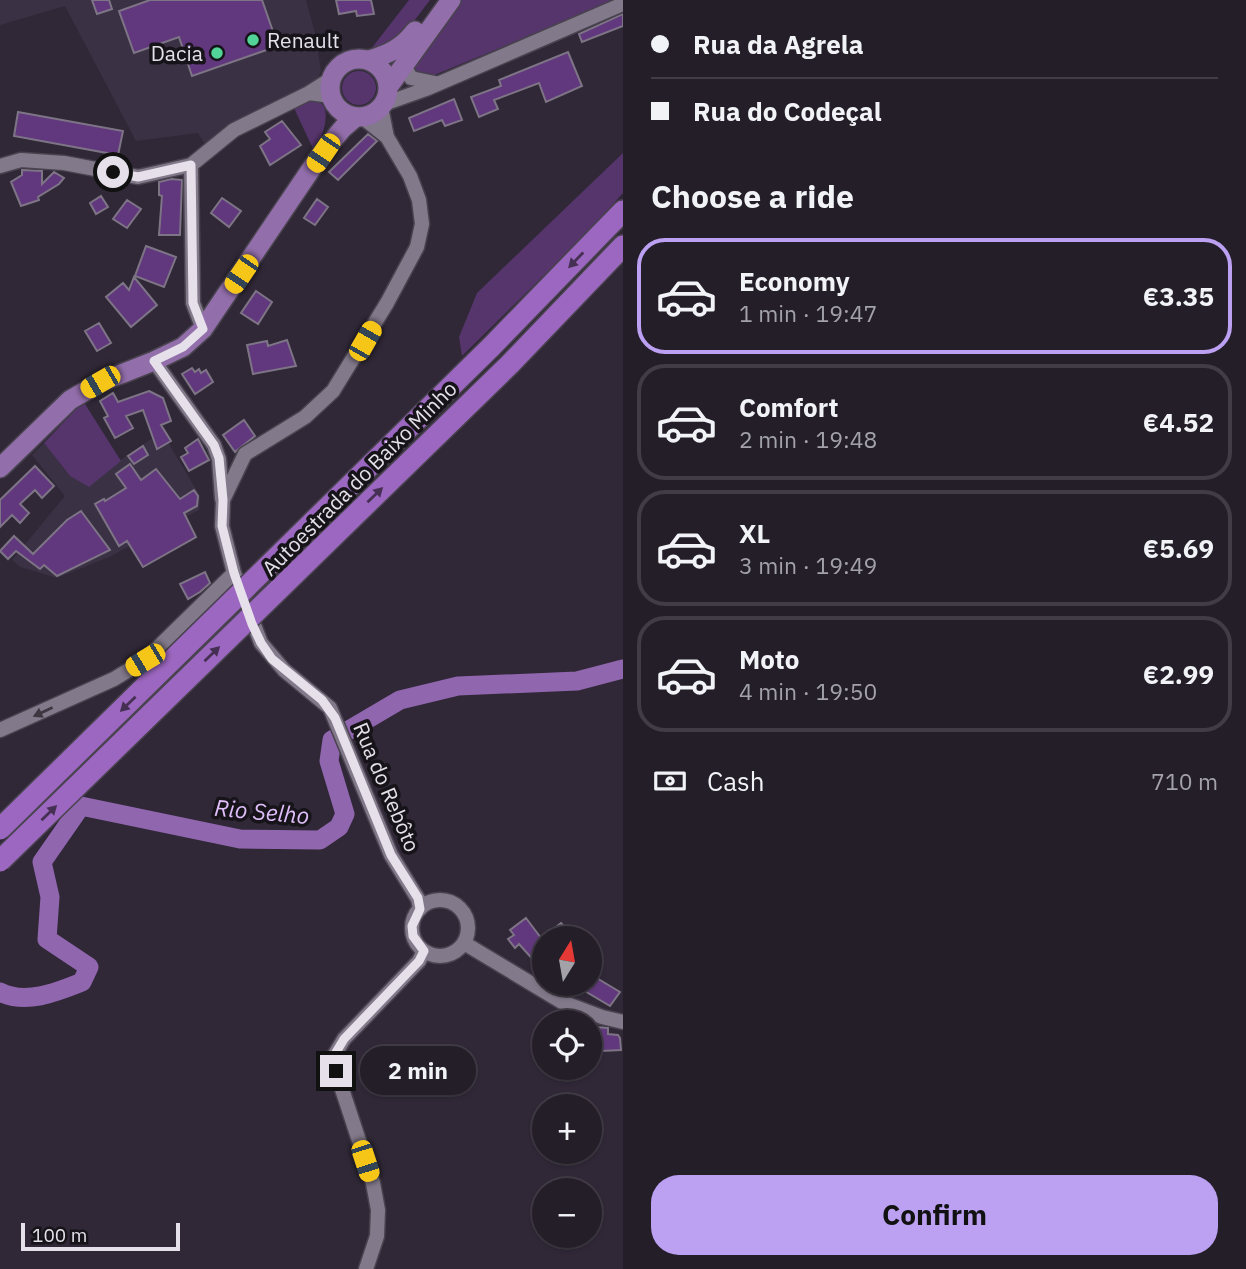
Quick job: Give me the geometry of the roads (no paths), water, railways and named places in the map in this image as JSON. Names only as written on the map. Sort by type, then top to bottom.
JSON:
[{"type":"highway","name":"Autoestrada do Baixo Minho","points":[[0,829],[491,348],[623,211]]},
{"type":"highway","name":"Autoestrada do Baixo Minho","points":[[0,861],[510,364],[623,246]]},
{"type":"main road","points":[[369,60],[392,54],[400,48],[439,0]]},
{"type":"main road","points":[[0,468],[69,400],[100,382],[183,347],[203,329],[323,153],[343,128],[359,117],[374,114],[403,64],[451,0]]},
{"type":"main road","points":[[323,153],[338,66],[359,58],[369,60],[384,71],[385,99]]},
{"type":"main road","points":[[333,94],[345,114],[359,117]]},
{"type":"street","points":[[387,137],[385,99],[400,99],[623,4]]},
{"type":"street","points":[[403,64],[411,78],[435,83]]},
{"type":"street","points":[[0,166],[21,160],[64,163],[138,177],[191,165],[234,130],[309,93],[333,94]]},
{"type":"street","points":[[223,500],[245,454],[305,417],[333,391],[387,303],[417,247],[422,224],[419,201],[410,176],[387,137],[359,117]]},
{"type":"street","points":[[191,165],[193,303],[203,329]]},
{"type":"street","name":"Rua do Rebôto","points":[[154,361],[214,445],[219,458],[223,500],[222,526],[234,573],[261,643],[272,659],[322,700],[335,718],[391,855],[418,898],[420,909]]},
{"type":"street","points":[[0,730],[114,679],[145,660],[234,573]]},
{"type":"street","points":[[442,900],[457,906],[467,919],[467,936],[464,943],[450,954],[442,956],[424,951],[413,936],[412,926],[420,909],[434,901],[442,900]]},
{"type":"street","points":[[464,943],[562,1002],[623,1023]]},
{"type":"street","points":[[366,1269],[377,1236],[378,1210],[373,1183],[336,1071],[335,1054],[344,1039],[419,961],[424,951]]},
{"type":"waterway","name":"Rio Selho","points":[[0,992],[20,997],[52,993],[82,982],[89,967],[47,939],[50,897],[42,862],[81,806],[240,839],[320,840],[339,827],[345,814],[329,761],[332,740],[400,700],[458,686],[577,681],[623,669]]},
{"type":"place","name":"Renault","points":[[253,40]]},
{"type":"place","name":"Dacia","points":[[217,53]]}]
